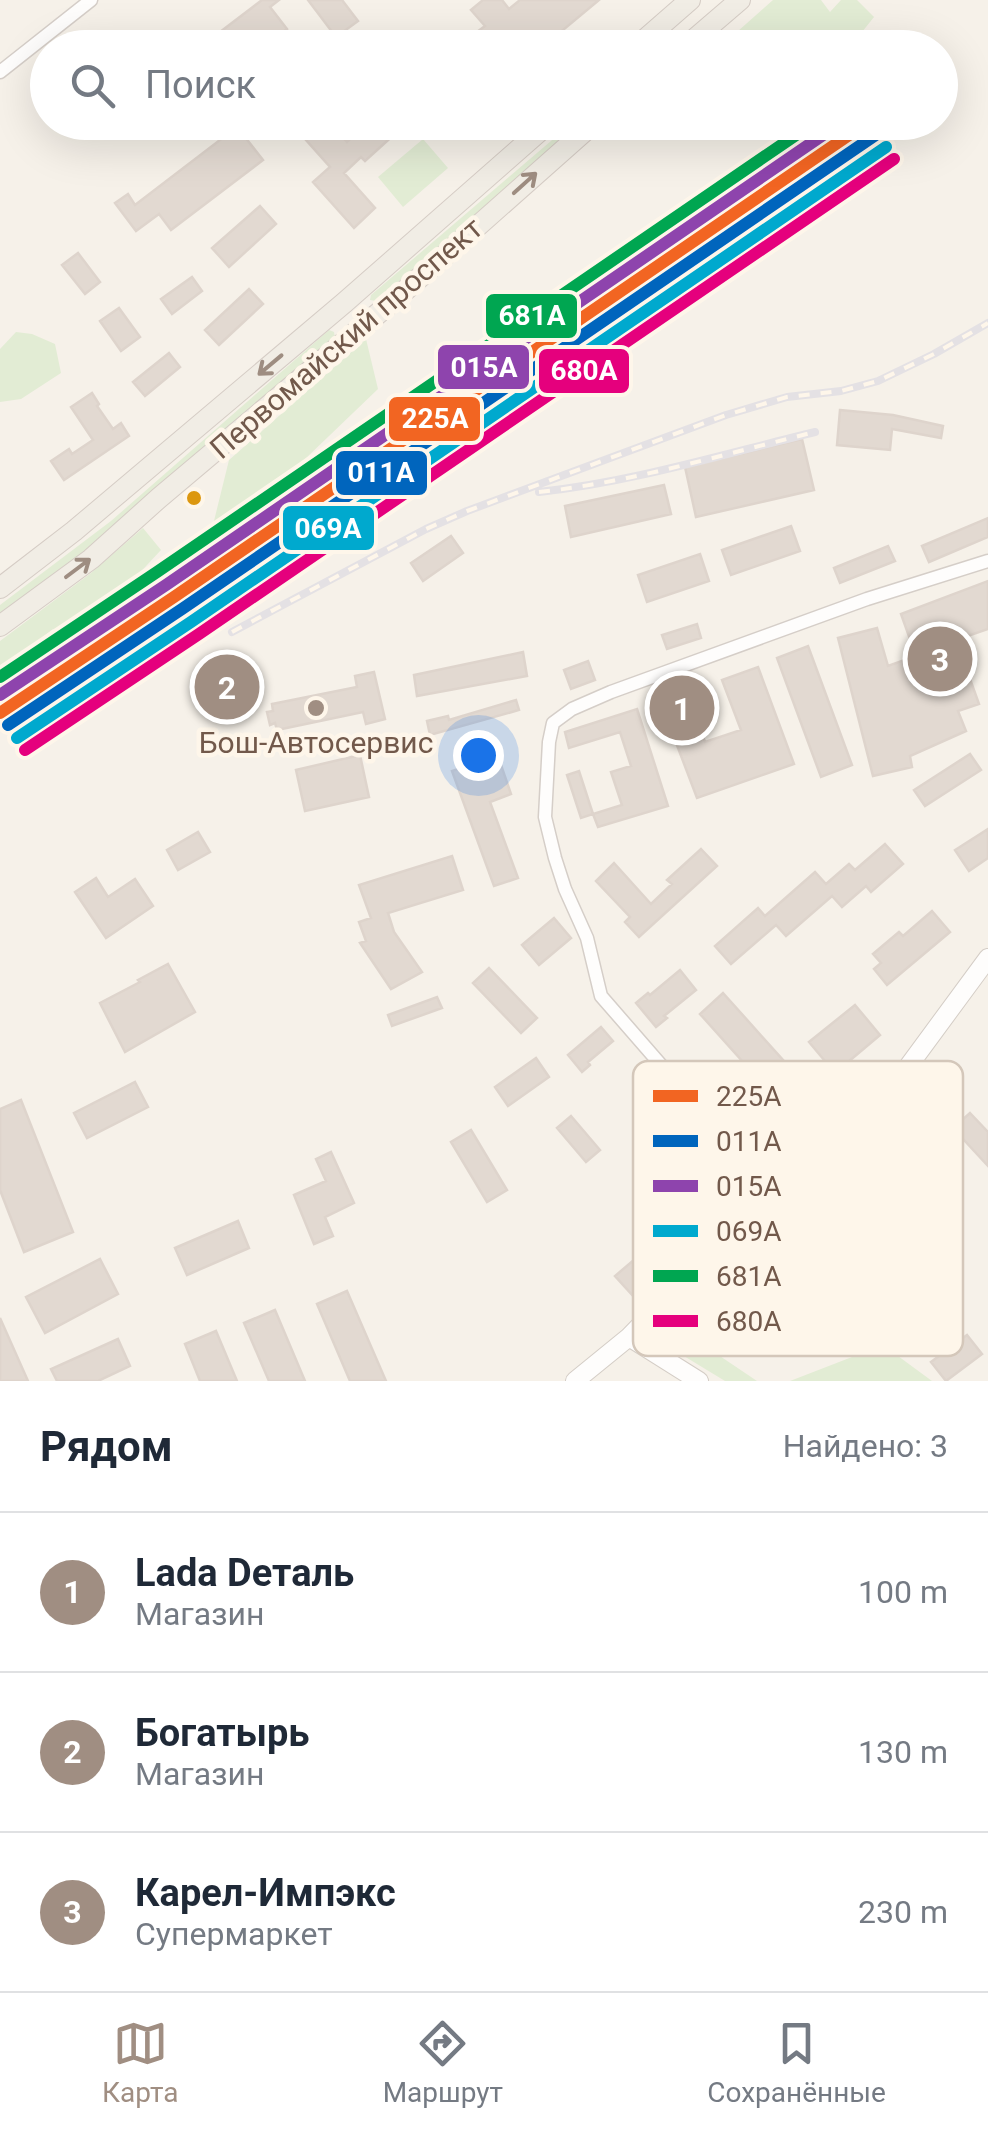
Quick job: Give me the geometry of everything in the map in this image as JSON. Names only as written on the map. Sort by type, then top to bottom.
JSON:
[{"type":"main road","points":[[661,30],[690,0]]},
{"type":"main road","points":[[705,30],[740,0]]},
{"type":"main road","name":"Первомайский проспект","points":[[0,588],[74,531],[344,303],[530,140]]},
{"type":"main road","name":"Первомайский проспект","points":[[0,626],[91,558],[575,140]]},
{"type":"main road","points":[[344,303],[364,325]]},
{"type":"main road","points":[[912,1061],[988,958]]},
{"type":"main road","points":[[575,1381],[633,1333]]},
{"type":"main road","points":[[629,1337],[633,1340]]},
{"type":"main road","points":[[659,1356],[699,1381]]},
{"type":"street","points":[[53,30],[91,0]]},
{"type":"street","points":[[0,72],[30,48]]},
{"type":"street","points":[[658,1061],[601,996],[587,938],[565,889],[545,817],[549,742],[554,723],[572,709],[611,692],[866,599],[988,561]]},
{"type":"green space","points":[[773,0],[821,0],[830,12],[841,0],[857,0],[874,17],[864,30],[739,30]]},
{"type":"green space","points":[[422,140],[448,168],[403,207],[378,177]]},
{"type":"green space","points":[[552,140],[563,140],[376,301],[370,300],[371,295]]},
{"type":"green space","points":[[329,330],[335,338],[114,530],[0,616],[0,605],[111,521]]},
{"type":"green space","points":[[16,332],[55,344],[61,373],[21,399],[0,402],[0,349]]},
{"type":"green space","points":[[366,339],[378,389],[304,460],[213,525],[229,460]]},
{"type":"green space","points":[[143,528],[161,550],[120,594],[62,636],[53,629],[0,671],[0,641],[91,573]]},
{"type":"green space","points":[[684,1356],[720,1356],[757,1381],[725,1381]]},
{"type":"green space","points":[[855,1356],[898,1356],[932,1381],[790,1381]]},
{"type":"building","points":[[262,0],[279,0],[270,7],[287,29],[286,30],[223,30]]},
{"type":"building","points":[[308,0],[342,0],[358,21],[346,30],[331,30]]},
{"type":"building","points":[[483,0],[502,0],[509,9],[520,0],[599,0],[563,30],[480,30],[485,26],[471,10]]},
{"type":"building","points":[[220,140],[247,140],[263,160],[171,230],[159,214],[136,231],[115,203],[128,194],[135,205]]},
{"type":"building","points":[[306,140],[388,140],[344,173],[375,208],[354,228],[313,182],[330,167]]},
{"type":"building","points":[[260,206],[276,224],[229,267],[212,248]]},
{"type":"building","points":[[78,253],[100,282],[85,294],[62,265]]},
{"type":"building","points":[[192,277],[202,291],[172,314],[161,299]]},
{"type":"building","points":[[249,289],[263,304],[219,345],[205,330]]},
{"type":"building","points":[[119,308],[140,337],[121,351],[100,321]]},
{"type":"building","points":[[169,353],[180,367],[145,396],[133,382]]},
{"type":"building","points":[[92,393],[113,429],[121,423],[129,436],[64,480],[51,461],[69,449],[72,454],[93,440],[71,407]]},
{"type":"building","points":[[840,410],[893,415],[943,426],[941,438],[892,429],[890,450],[837,445]]},
{"type":"building","points":[[802,439],[814,490],[696,517],[685,467]]},
{"type":"building","points":[[664,485],[671,514],[571,537],[565,506]]},
{"type":"building","points":[[988,518],[988,537],[929,562],[922,546]]},
{"type":"building","points":[[791,526],[800,551],[731,575],[722,550]]},
{"type":"building","points":[[451,536],[463,553],[423,581],[411,563]]},
{"type":"building","points":[[888,546],[895,561],[840,583],[834,568]]},
{"type":"building","points":[[700,554],[709,581],[647,602],[638,575]]},
{"type":"building","points":[[988,581],[988,629],[956,640],[979,704],[958,711],[966,731],[910,756],[912,767],[873,776],[838,638],[877,628],[888,666],[916,656],[901,614]]},
{"type":"building","points":[[697,624],[701,638],[667,649],[662,635]]},
{"type":"building","points":[[808,646],[852,765],[821,777],[777,658]]},
{"type":"building","points":[[523,652],[527,676],[417,696],[414,675]]},
{"type":"building","points":[[588,661],[595,680],[571,689],[564,670]]},
{"type":"building","points":[[758,667],[794,764],[697,798],[661,703],[687,693],[705,742],[741,730],[722,680]]},
{"type":"building","name":"Бош-Автосервис","points":[[374,672],[385,719],[366,724],[363,712],[277,730],[275,723],[270,725],[267,712],[273,711],[272,704],[357,687],[355,676]]},
{"type":"building","points":[[516,700],[519,710],[430,735],[427,721],[448,716],[449,720]]},
{"type":"building","points":[[637,709],[668,806],[598,827],[593,814],[622,805],[611,772],[631,766],[620,732],[569,748],[565,732]]},
{"type":"building","points":[[970,754],[981,770],[925,806],[914,790]]},
{"type":"building","points":[[360,755],[369,797],[305,811],[296,770]]},
{"type":"building","points":[[479,762],[481,769],[500,762],[511,794],[490,802],[518,878],[494,886],[452,771]]},
{"type":"building","points":[[579,771],[593,814],[581,818],[567,775]]},
{"type":"building","points":[[988,829],[988,858],[969,871],[955,850]]},
{"type":"building","points":[[198,832],[210,852],[178,870],[167,850]]},
{"type":"building","points":[[885,844],[903,864],[871,892],[866,886],[842,907],[832,896],[786,936],[776,925],[731,964],[715,946],[758,908],[765,916],[815,872],[826,884],[849,864],[855,870]]},
{"type":"building","points":[[701,849],[717,866],[639,937],[625,922],[630,917],[596,881],[614,863],[651,904],[672,884],[667,880]]},
{"type":"building","points":[[452,856],[463,890],[388,913],[394,932],[422,972],[391,989],[360,943],[366,941],[359,922],[371,918],[359,885]]},
{"type":"building","points":[[96,878],[108,897],[135,879],[153,906],[106,938],[75,892]]},
{"type":"building","points":[[932,911],[950,932],[887,985],[874,969],[881,963],[873,954],[899,932],[903,936]]},
{"type":"building","points":[[554,918],[571,938],[539,965],[522,945]]},
{"type":"building","points":[[168,964],[195,1012],[125,1052],[100,1003]]},
{"type":"building","points":[[489,968],[537,1018],[521,1033],[473,983]]},
{"type":"building","points":[[680,970],[696,990],[656,1027],[636,1003]]},
{"type":"building","points":[[723,993],[784,1061],[742,1061],[700,1014]]},
{"type":"building","points":[[437,997],[442,1008],[392,1026],[388,1015]]},
{"type":"building","points":[[855,1005],[880,1035],[849,1061],[825,1061],[809,1042]]},
{"type":"building","points":[[601,1027],[613,1041],[582,1072],[568,1055]]},
{"type":"building","points":[[536,1058],[549,1077],[508,1106],[495,1087]]},
{"type":"building","points":[[135,1082],[148,1107],[87,1138],[74,1113]]},
{"type":"building","points":[[21,1100],[73,1232],[24,1252],[0,1190],[0,1109]]},
{"type":"building","points":[[970,1113],[988,1132],[988,1166],[963,1139],[963,1119]]},
{"type":"building","points":[[571,1116],[600,1150],[586,1162],[557,1128]]},
{"type":"building","points":[[471,1130],[507,1190],[487,1202],[451,1142]]},
{"type":"building","points":[[331,1152],[354,1203],[325,1217],[333,1236],[314,1244],[294,1195],[326,1181],[316,1159]]},
{"type":"building","points":[[238,1221],[249,1248],[187,1275],[175,1248]]},
{"type":"building","points":[[100,1259],[118,1294],[45,1333],[26,1297]]},
{"type":"building","points":[[633,1261],[633,1296],[615,1276]]},
{"type":"building","points":[[347,1291],[386,1381],[350,1381],[317,1304]]},
{"type":"building","points":[[275,1310],[305,1381],[269,1381],[244,1323]]},
{"type":"building","points":[[0,1318],[28,1381],[0,1381]]},
{"type":"building","points":[[216,1331],[237,1381],[200,1381],[185,1344]]},
{"type":"building","points":[[967,1335],[982,1354],[946,1381],[931,1362],[939,1356],[963,1356],[963,1338]]},
{"type":"building","points":[[118,1339],[130,1366],[98,1381],[57,1381],[51,1369]]},
{"type":"railway","points":[[232,632],[467,511],[726,415],[787,397],[841,391],[878,381],[988,323]]},
{"type":"railway","points":[[539,492],[644,474],[815,432]]},
{"type":"transit line","name":"681А","points":[[0,677],[789,140]]},
{"type":"transit line","name":"015А","points":[[0,695],[816,140]]},
{"type":"transit line","name":"225А","points":[[0,713],[842,140]]},
{"type":"transit line","name":"011А","points":[[8,725],[868,140]]},
{"type":"transit line","name":"069А","points":[[17,738],[886,147]]},
{"type":"transit line","name":"680А","points":[[25,750],[894,159]]},
{"type":"place","name":"Карел-Импэкс","points":[[940,659]]},
{"type":"place","name":"Богатырь","points":[[227,687]]},
{"type":"place","name":"Бош-Автосервис","points":[[316,708]]},
{"type":"place","name":"Lada Dеталь","points":[[682,708]]}]
